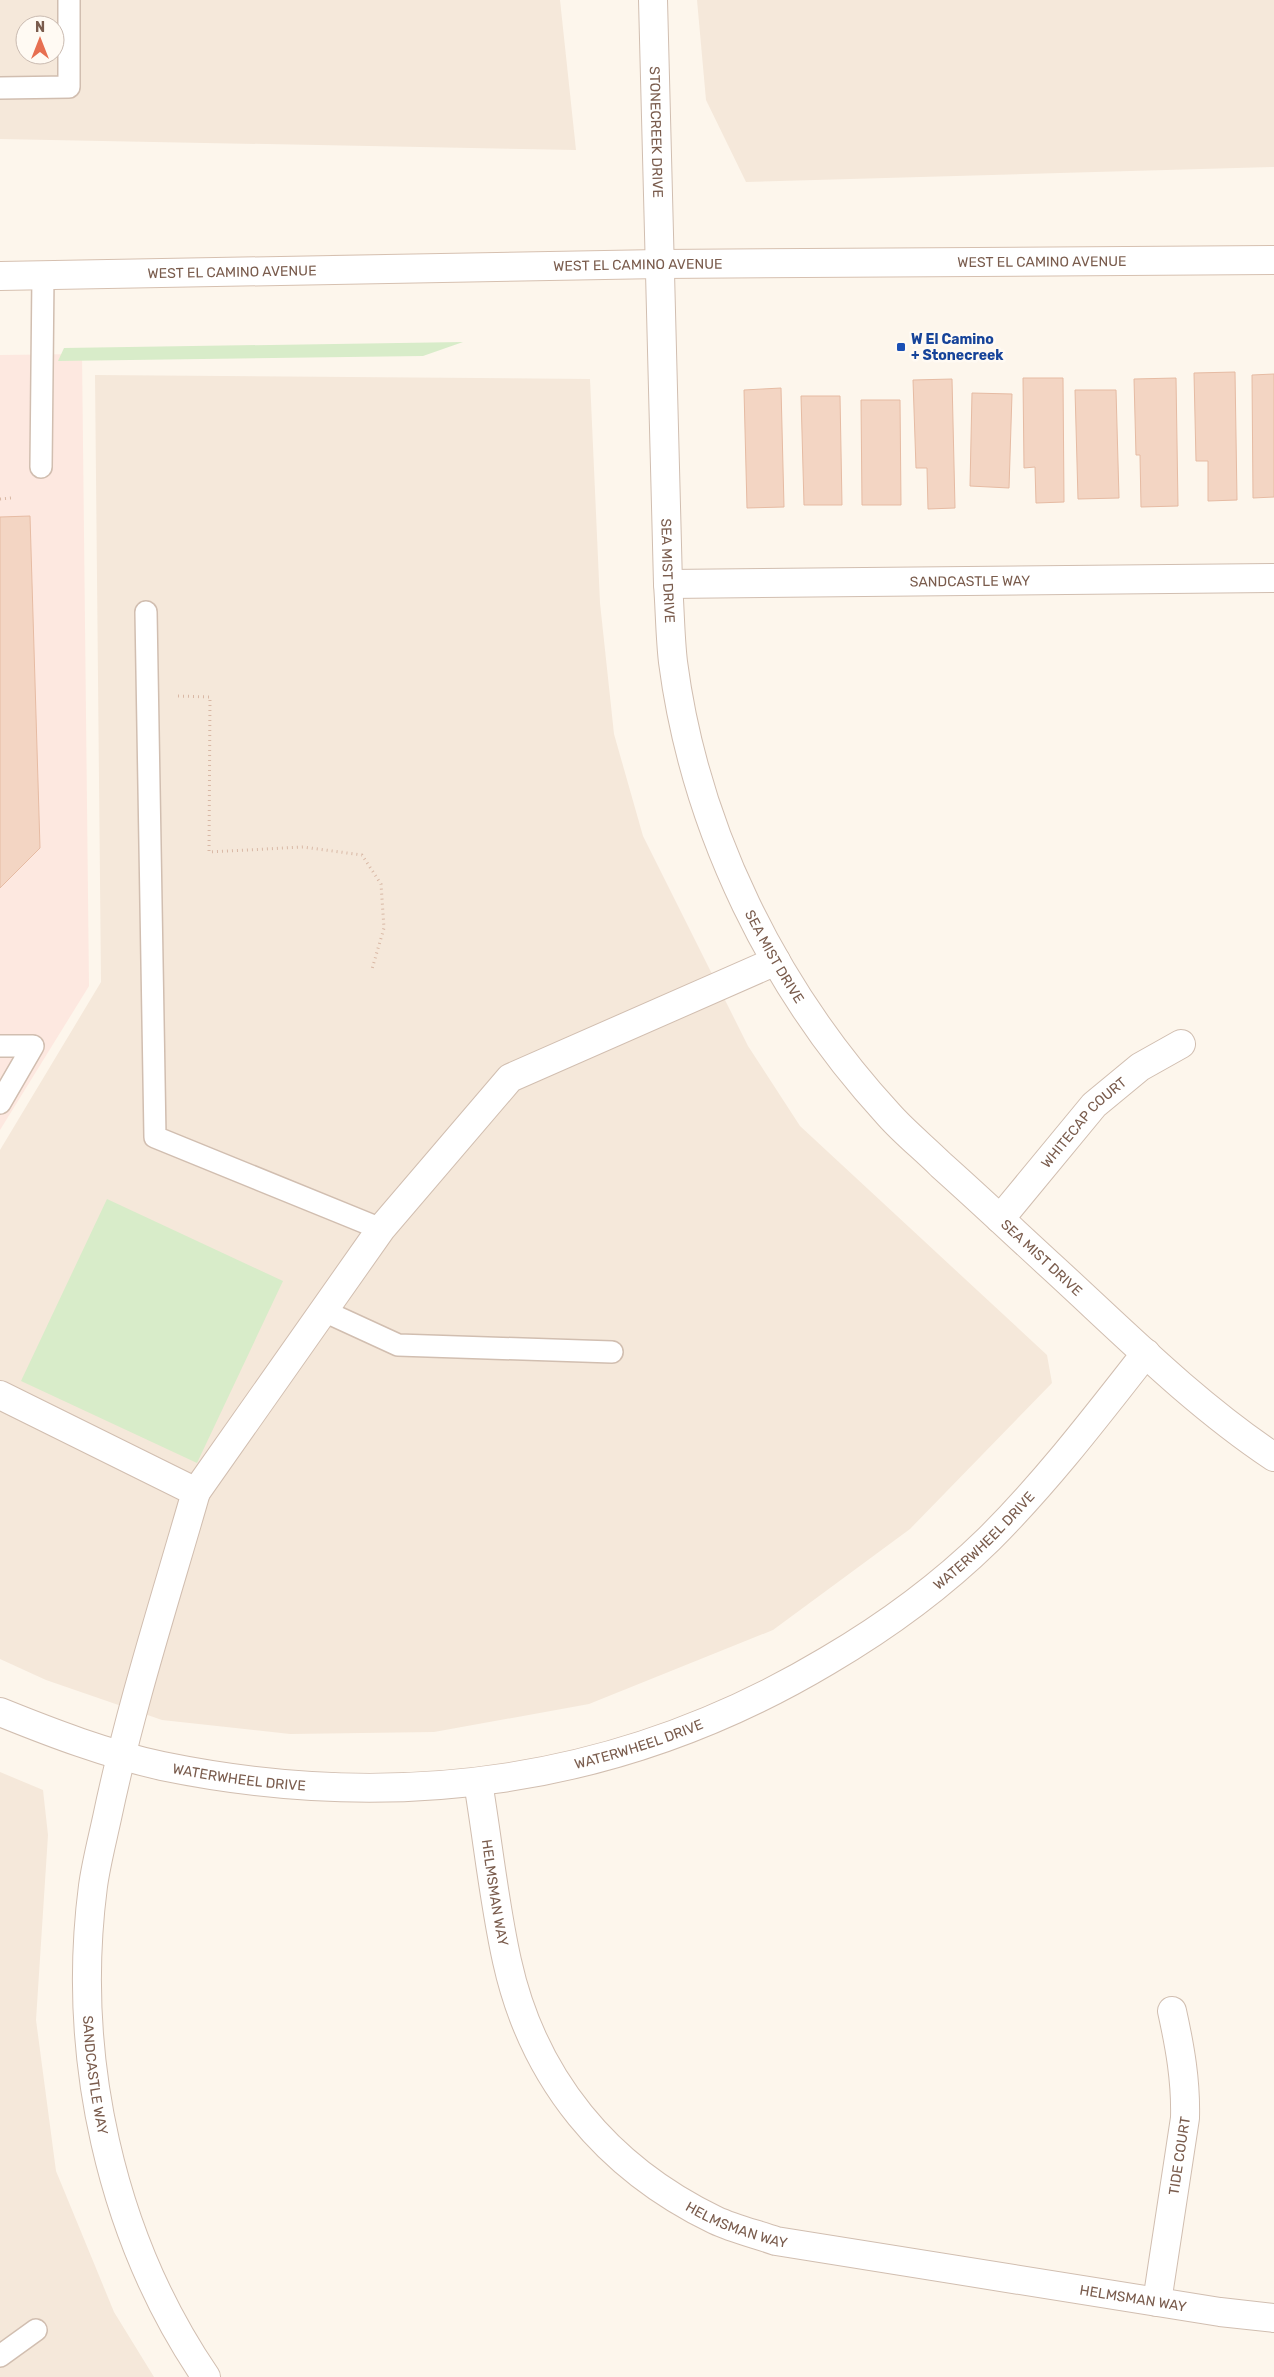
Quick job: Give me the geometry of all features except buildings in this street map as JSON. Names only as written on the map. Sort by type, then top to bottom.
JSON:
[{"type":"street","name":"STONECREEK DRIVE","points":[[653,0],[660,264]]},
{"type":"street","name":"WEST EL CAMINO AVENUE","points":[[0,276],[660,264],[1274,260]]},
{"type":"street","name":"SEA MIST DRIVE","points":[[660,264],[668,584],[674,662],[692,755],[713,827],[746,906],[786,981],[835,1052],[890,1117],[1193,1395],[1250,1441],[1274,1457]]},
{"type":"street","name":"SANDCASTLE WAY","points":[[668,584],[1274,578]]},
{"type":"street","name":"SANDCASTLE WAY","points":[[206,2377],[191,2355],[155,2288],[127,2218],[106,2147],[92,2072],[87,1997],[93,1885],[120,1755],[196,1492],[381,1229],[510,1078],[776,961]]},
{"type":"street","name":"WHITECAP COURT","points":[[1000,1219],[1094,1105],[1140,1067],[1181,1044]]},
{"type":"street","name":"WATERWHEEL DRIVE","points":[[0,1712],[120,1755],[160,1765],[252,1782],[315,1788],[409,1788],[478,1782],[548,1771],[640,1748],[690,1729],[785,1686],[866,1638],[916,1601],[988,1540],[1052,1471],[1146,1353]]},
{"type":"street","points":[[0,1395],[196,1492]]},
{"type":"street","name":"HELMSMAN WAY","points":[[478,1782],[507,1962],[525,2022],[553,2078],[571,2105],[612,2151],[662,2191],[716,2220],[776,2241],[1157,2302],[1274,2318]]},
{"type":"street","name":"TIDE COURT","points":[[1157,2302],[1186,2118],[1186,2088],[1182,2057],[1172,2011]]},
{"type":"lane","points":[[0,88],[68,87],[69,0]]},
{"type":"lane","points":[[41,467],[43,275]]},
{"type":"lane","points":[[146,612],[155,1137],[381,1229]]},
{"type":"lane","points":[[0,1046],[34,1046],[0,1103]]},
{"type":"lane","points":[[324,1311],[398,1345],[612,1352]]},
{"type":"lane","points":[[0,2356],[36,2330]]},
{"type":"path","points":[[0,498],[11,498]]},
{"type":"path","points":[[148,696],[210,697],[210,852],[303,847],[362,856],[381,884],[384,928],[372,969]]},
{"type":"shaded area","points":[[0,0],[560,0],[576,150],[0,139]]},
{"type":"shaded area","points":[[697,0],[1274,0],[1274,167],[746,182],[706,100]]},
{"type":"shaded area","points":[[82,354],[89,986],[0,1130],[0,355]]},
{"type":"shaded area","points":[[95,375],[590,379],[600,603],[614,734],[643,836],[748,1046],[800,1126],[1047,1355],[1052,1383],[910,1529],[773,1630],[589,1704],[434,1732],[290,1734],[162,1720],[46,1680],[0,1659],[0,1150],[101,982]]},
{"type":"shaded area","points":[[0,1772],[43,1790],[48,1835],[36,2020],[56,2171],[114,2312],[154,2377],[0,2377]]},
{"type":"green space","points":[[463,342],[423,356],[58,361],[64,348]]},
{"type":"green space","points":[[107,1199],[283,1281],[197,1463],[21,1381]]},
{"type":"place","name":"W El Camino + Stonecreek","points":[[901,347]]}]
